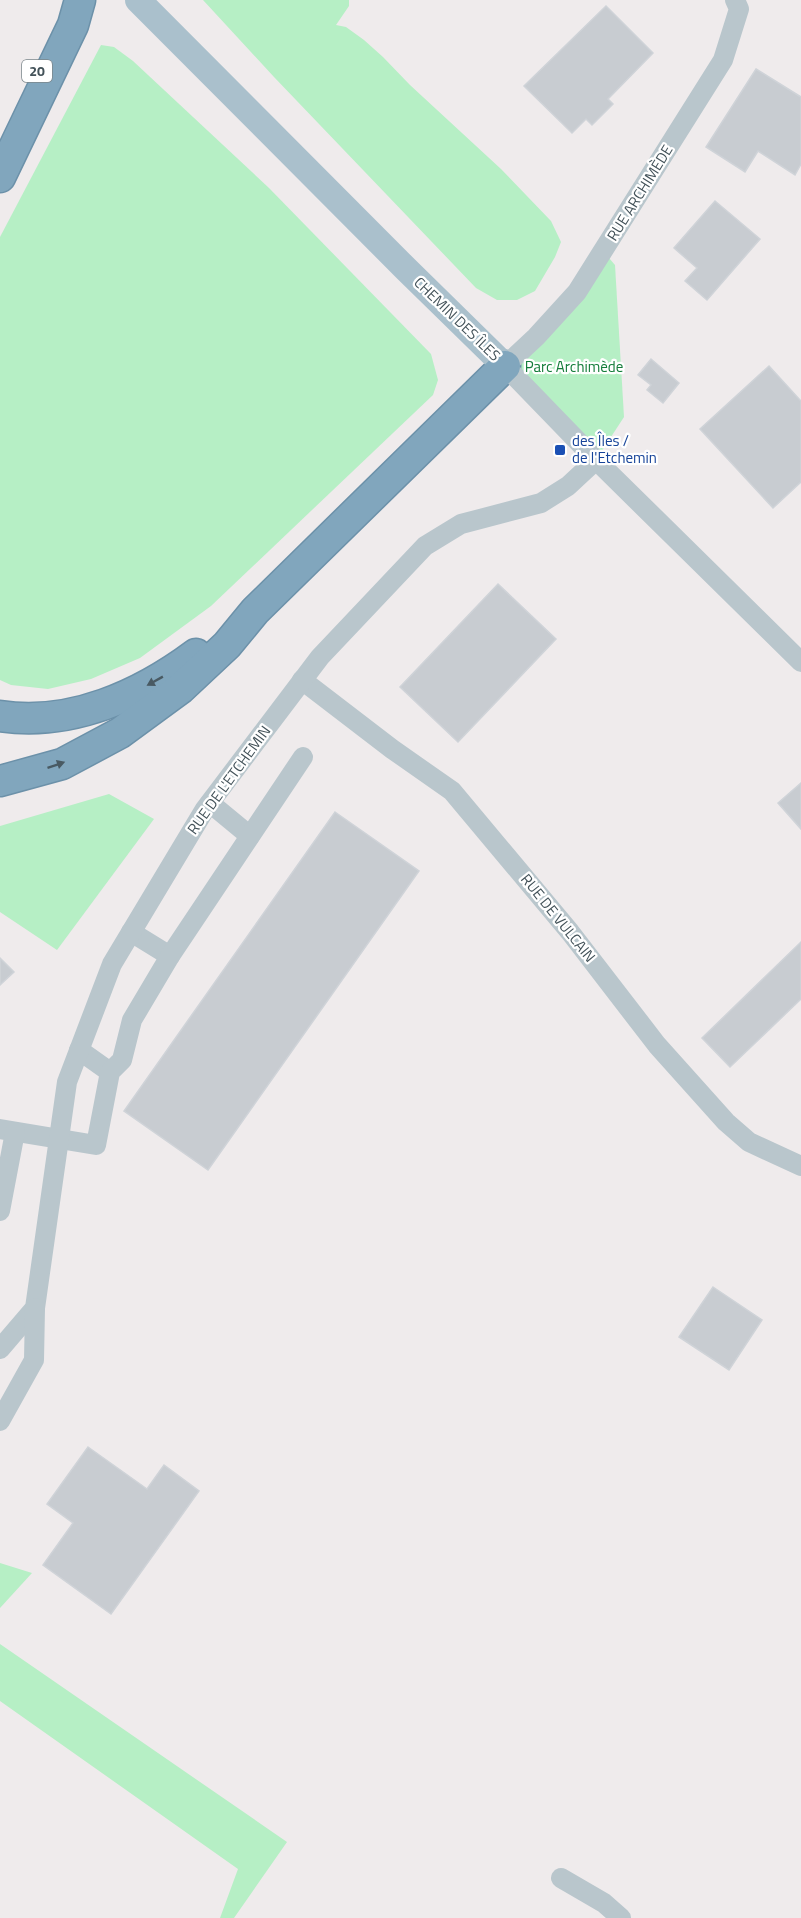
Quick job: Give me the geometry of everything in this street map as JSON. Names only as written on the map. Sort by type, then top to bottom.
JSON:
[{"type":"highway","name":"20","points":[[0,141],[75,0]]},
{"type":"highway","points":[[0,177],[73,25],[80,0]]},
{"type":"highway","points":[[0,781],[62,764],[120,733],[180,689],[227,645],[255,611],[505,366]]},
{"type":"highway","points":[[0,716],[40,718],[61,715],[83,711],[130,694],[176,669],[255,611]]},
{"type":"main road","name":"CHEMIN DES ÎLES","points":[[138,0],[505,366]]},
{"type":"street","name":"RUE ARCHIMÈDE","points":[[505,366],[537,337],[577,292],[711,81],[723,60],[739,9],[735,0]]},
{"type":"street","name":"CHEMIN DES ÎLES","points":[[505,366],[596,460],[801,662]]},
{"type":"street","name":"RUE DE L'ETCHEMIN","points":[[0,1420],[34,1360],[35,1308],[67,1082],[112,964],[210,803],[320,657],[425,546],[461,524],[541,502],[568,486],[596,460]]},
{"type":"street","name":"RUE DE VULCAIN","points":[[303,680],[392,749],[452,791],[570,932],[657,1045],[726,1122],[749,1142],[801,1166]]},
{"type":"street","points":[[1,1203],[8,1130],[96,1145],[110,1072],[122,1060],[132,1020],[170,956],[303,757]]},
{"type":"street","points":[[210,803],[250,836]]},
{"type":"street","points":[[131,932],[170,956]]},
{"type":"street","points":[[79,1050],[110,1072]]},
{"type":"street","points":[[0,1349],[35,1308]]},
{"type":"street","points":[[561,1878],[604,1903],[621,1918]]},
{"type":"green space","points":[[203,0],[349,0],[349,6],[336,25],[346,27],[383,57],[501,169],[551,221],[561,242],[535,291],[517,300],[497,300],[476,288]]},
{"type":"green space","points":[[101,45],[114,47],[133,61],[269,188],[431,354],[438,380],[433,395],[211,606],[140,658],[91,679],[48,689],[11,685],[0,680],[0,237]]},
{"type":"green space","name":"Parc Archimède","points":[[603,251],[615,265],[624,417],[596,460],[505,366]]},
{"type":"green space","points":[[109,794],[154,819],[57,950],[0,912],[0,826]]},
{"type":"green space","points":[[0,1563],[32,1573],[0,1608]]},
{"type":"green space","points":[[0,1644],[287,1842],[234,1918],[220,1918],[238,1869],[0,1701]]},
{"type":"building","points":[[606,6],[653,53],[608,99],[613,104],[592,125],[586,119],[572,133],[524,86]]},
{"type":"building","points":[[756,69],[801,97],[801,164],[795,175],[758,151],[745,172],[706,147]]},
{"type":"building","points":[[715,201],[760,239],[707,300],[685,281],[697,268],[674,248]]},
{"type":"building","points":[[651,359],[679,383],[663,403],[647,390],[651,385],[638,375]]},
{"type":"building","points":[[769,366],[801,401],[801,482],[773,508],[700,429]]},
{"type":"building","points":[[498,584],[556,639],[458,742],[400,687]]},
{"type":"building","points":[[801,783],[801,829],[778,803]]},
{"type":"building","points":[[335,812],[419,871],[208,1170],[124,1111]]},
{"type":"building","points":[[801,942],[801,999],[730,1067],[702,1038]]},
{"type":"building","points":[[0,958],[14,972],[0,985]]},
{"type":"building","points":[[713,1287],[762,1320],[729,1370],[679,1337]]},
{"type":"building","points":[[88,1447],[147,1489],[164,1465],[199,1491],[111,1614],[43,1565],[73,1523],[47,1504]]},
{"type":"place","name":"des Îles / de l'Etchemin","points":[[560,450]]}]
